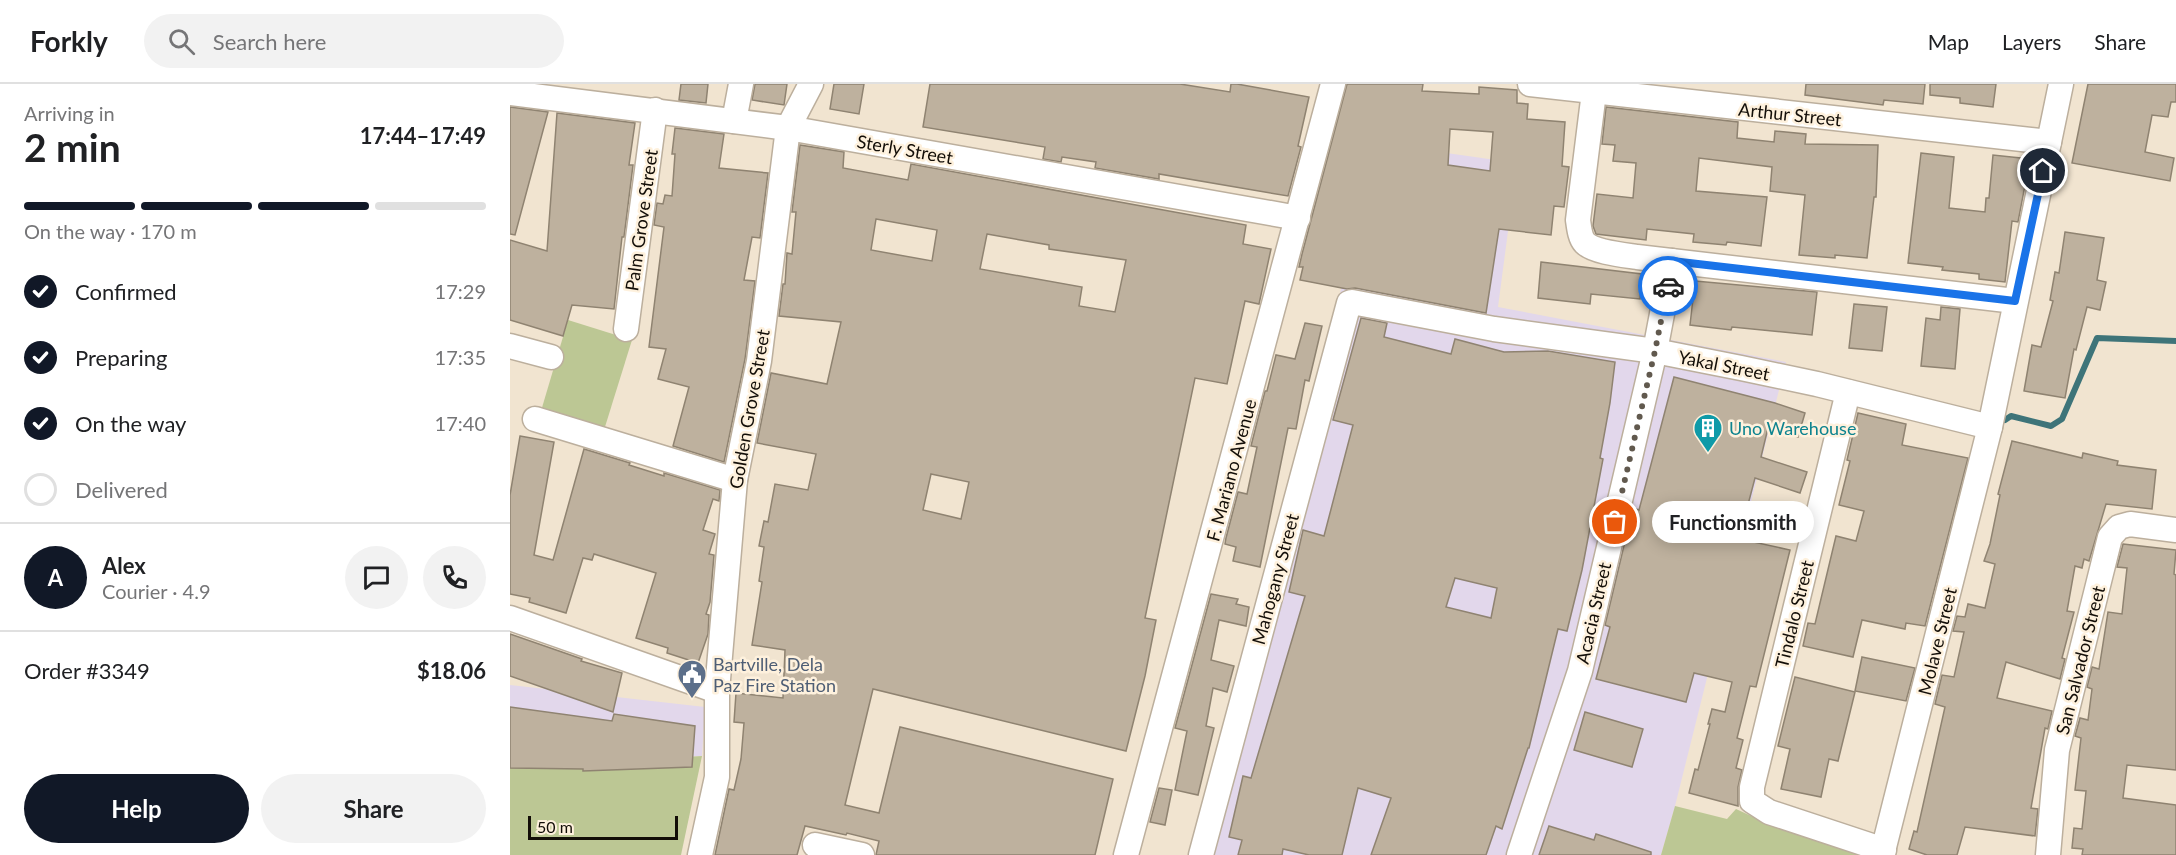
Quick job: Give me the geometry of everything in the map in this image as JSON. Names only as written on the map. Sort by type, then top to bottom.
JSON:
[{"type":"street","points":[[734,121],[741,84]]},
{"type":"street","points":[[788,128],[811,84]]},
{"type":"street","name":"F. Mariano Avenue","points":[[1126,855],[1333,84]]},
{"type":"street","name":"Arthur Street","points":[[1530,84],[2049,142]]},
{"type":"street","name":"Molave Street","points":[[1883,853],[1990,427],[2061,84]]},
{"type":"street","points":[[1594,92],[1578,220],[1585,243],[1598,250],[1637,257],[2015,301]]},
{"type":"street","name":"Sterly Street","points":[[510,93],[602,93],[656,110],[788,128],[1298,218]]},
{"type":"street","name":"Palm Grove Street","points":[[626,329],[656,110]]},
{"type":"street","name":"Golden Grove Street","points":[[700,855],[717,777],[717,691],[735,480],[759,361],[788,128]]},
{"type":"street","name":"Acacia Street","points":[[1519,855],[1580,671],[1655,351],[1672,261]]},
{"type":"street","name":"Yakal Street","points":[[1349,303],[1494,329],[1655,351],[1795,379],[1990,427]]},
{"type":"street","name":"Mahogany Street","points":[[1201,855],[1349,303]]},
{"type":"street","points":[[510,346],[552,357]]},
{"type":"street","name":"Tindalo Street","points":[[1848,392],[1752,787],[1752,801],[1769,812],[1883,853]]},
{"type":"street","points":[[535,419],[735,480]]},
{"type":"street","name":"San Salvador Street","points":[[2048,855],[2057,750],[2110,537],[2119,527],[2130,524],[2176,530]]},
{"type":"street","points":[[510,618],[717,691]]},
{"type":"street","points":[[815,844],[848,854]]},
{"type":"shaded area","points":[[1369,142],[1517,163],[1498,307],[1786,362],[1661,855],[1190,855],[1340,294]]},
{"type":"shaded area","points":[[510,685],[705,707],[702,756],[510,768]]},
{"type":"green space","points":[[568,320],[632,340],[604,430],[541,411]]},
{"type":"green space","points":[[702,756],[681,855],[510,855],[510,768]]},
{"type":"green space","points":[[1675,806],[1727,819],[1736,809],[1773,826],[1863,855],[1661,855]]},
{"type":"building","points":[[681,84],[708,84],[706,103],[679,100]]},
{"type":"building","points":[[755,84],[787,84],[784,105],[752,100]]},
{"type":"building","points":[[834,84],[864,84],[859,114],[830,109]]},
{"type":"building","points":[[930,84],[1180,84],[1230,92],[1231,84],[1237,84],[1309,97],[1298,146],[1301,147],[1288,196],[1159,174],[1159,179],[1095,168],[1096,162],[1062,157],[1061,162],[1043,159],[1045,147],[923,127]]},
{"type":"building","points":[[1347,84],[1423,84],[1422,91],[1479,94],[1479,87],[1517,90],[1517,103],[1528,104],[1527,119],[1565,122],[1562,166],[1569,167],[1564,207],[1554,206],[1551,235],[1499,229],[1486,313],[1300,280],[1303,267],[1299,267]],"holes":[[[1450,129],[1493,132],[1490,171],[1448,165]]]},
{"type":"building","points":[[1806,84],[1925,84],[1923,104],[1884,100],[1883,105],[1805,95]]},
{"type":"building","points":[[1930,84],[1996,84],[1993,107],[1960,103],[1960,98],[1930,95]]},
{"type":"building","points":[[2088,84],[2176,84],[2176,102],[2171,102],[2168,117],[2152,115],[2145,152],[2174,158],[2170,181],[2072,163]]},
{"type":"building","points":[[510,107],[548,112],[515,235],[510,234]]},
{"type":"building","points":[[1606,107],[1738,122],[1737,138],[1774,142],[1775,131],[1806,134],[1805,144],[1878,145],[1876,197],[1874,197],[1867,258],[1799,255],[1805,195],[1770,191],[1772,167],[1699,158],[1696,191],[1767,197],[1761,246],[1727,242],[1726,245],[1693,242],[1694,234],[1647,229],[1646,240],[1596,234],[1593,226],[1597,194],[1633,198],[1636,163],[1613,161],[1615,145],[1602,144]]},
{"type":"building","points":[[557,113],[635,123],[629,165],[633,165],[614,309],[572,305],[563,336],[510,320],[510,240],[547,251]]},
{"type":"building","points":[[675,128],[724,134],[719,168],[768,173],[760,238],[752,237],[744,280],[755,281],[745,359],[724,462],[673,446],[689,387],[658,379],[666,349],[649,347],[664,227],[654,225],[657,203],[663,204],[665,195],[672,196],[675,154],[672,154]]},
{"type":"building","points":[[800,145],[844,152],[843,168],[908,180],[911,164],[1246,225],[1243,244],[1271,249],[1259,304],[1245,301],[1227,384],[1195,378],[1145,618],[1156,620],[1126,751],[873,689],[845,805],[879,813],[900,727],[1113,779],[1095,855],[876,855],[879,841],[805,826],[797,855],[715,855],[729,789],[734,790],[741,759],[744,723],[734,722],[736,693],[783,698],[785,650],[752,645],[762,582],[759,581],[764,547],[759,546],[764,521],[768,522],[775,484],[808,490],[816,454],[757,443],[771,373],[827,384],[841,322],[779,316],[783,284],[785,284],[787,253],[792,254],[796,212],[792,212]],"holes":[[[876,219],[937,230],[932,261],[871,250]],[[987,234],[1049,245],[1049,249],[1126,260],[1115,312],[1079,306],[1082,287],[980,269]],[[931,474],[969,482],[961,519],[923,510]]]},
{"type":"building","points":[[1921,153],[1954,157],[1949,208],[1985,212],[1986,198],[1989,198],[1993,155],[2030,159],[2018,222],[2012,221],[2005,282],[1979,279],[1979,274],[1908,263]]},
{"type":"building","points":[[2065,232],[2104,238],[2097,280],[2106,282],[2100,310],[2087,307],[2076,350],[2074,349],[2065,398],[2024,391],[2032,345],[2041,347],[2053,301],[2050,300],[2055,272],[2059,273]]},
{"type":"building","points":[[1541,262],[1642,274],[1640,299],[1591,294],[1590,304],[1538,298]]},
{"type":"building","points":[[1695,281],[1817,292],[1812,335],[1690,325]]},
{"type":"building","points":[[1854,304],[1887,307],[1882,351],[1849,348]]},
{"type":"building","points":[[1941,307],[1960,309],[1955,369],[1921,366],[1926,318],[1940,320]]},
{"type":"building","points":[[1361,318],[1387,323],[1384,337],[1451,354],[1455,339],[1504,352],[1548,351],[1615,362],[1600,458],[1603,459],[1582,570],[1567,631],[1558,629],[1529,748],[1502,829],[1496,826],[1486,855],[1371,855],[1391,798],[1358,788],[1342,855],[1309,855],[1283,849],[1282,855],[1238,855],[1242,840],[1229,837],[1243,776],[1251,778],[1305,596],[1289,592],[1303,530],[1324,536],[1353,425],[1333,420]],"holes":[[[1455,578],[1497,588],[1491,618],[1446,607]]]},
{"type":"building","points":[[1305,323],[1322,326],[1309,381],[1305,380],[1296,429],[1288,428],[1260,567],[1233,561],[1236,547],[1225,544],[1226,538],[1238,492],[1247,494],[1257,447],[1251,446],[1265,391],[1267,391],[1276,355],[1295,359]]},
{"type":"building","points":[[1674,377],[1805,413],[1798,437],[1768,428],[1761,457],[1807,472],[1800,493],[1755,478],[1740,535],[1745,536],[1744,540],[1790,550],[1756,687],[1750,686],[1737,738],[1743,740],[1736,768],[1742,770],[1738,787],[1738,806],[1689,793],[1695,769],[1698,770],[1712,709],[1725,712],[1732,682],[1694,673],[1686,702],[1596,679],[1610,627],[1605,625],[1633,508],[1639,510]]},
{"type":"building","points":[[1858,413],[1906,424],[1902,445],[1968,458],[1925,626],[1906,623],[1905,629],[1862,620],[1853,657],[1803,646],[1808,623],[1815,624],[1836,536],[1856,541],[1864,511],[1839,505],[1850,461],[1847,460]]},
{"type":"building","points":[[520,436],[554,442],[534,555],[553,560],[584,449],[664,476],[664,473],[720,490],[719,501],[713,499],[703,530],[715,534],[709,554],[714,555],[710,602],[706,614],[709,615],[708,634],[698,663],[667,653],[668,648],[636,638],[656,573],[594,554],[592,560],[583,558],[566,613],[529,602],[530,598],[510,594],[510,495]]},
{"type":"building","points":[[2012,441],[2082,458],[2083,453],[2118,461],[2117,465],[2156,470],[2152,509],[2106,504],[2089,561],[2084,559],[2082,568],[2075,566],[2067,611],[2074,612],[2062,658],[2065,659],[2060,679],[2006,662],[1997,698],[2052,711],[2048,729],[2045,728],[2031,808],[2038,809],[2035,836],[1965,827],[1957,855],[1927,855],[1909,849],[1914,831],[1917,832],[1945,707],[1935,704],[1942,675],[1954,677],[1964,632],[1953,631],[1957,616],[1965,617],[1968,604],[1985,608],[1995,564],[1984,561],[1990,544],[2000,495],[1998,494]]},
{"type":"building","points":[[2123,544],[2176,550],[2174,574],[2176,575],[2176,770],[2127,765],[2123,798],[2176,805],[2176,855],[2082,855],[2083,849],[2072,848],[2074,828],[2082,829],[2086,791],[2075,790],[2081,738],[2075,736],[2080,718],[2088,720],[2092,689],[2087,687],[2092,667],[2099,669],[2108,612],[2122,614],[2127,568],[2117,567]]},
{"type":"building","points":[[1211,594],[1238,599],[1236,604],[1249,607],[1246,626],[1219,620],[1211,660],[1234,666],[1227,692],[1213,688],[1206,726],[1214,728],[1198,795],[1175,790],[1187,731],[1175,728]]},
{"type":"building","points":[[510,634],[582,659],[581,661],[622,673],[613,712],[510,676]]},
{"type":"building","points":[[1862,657],[1915,668],[1906,701],[1855,691]]},
{"type":"building","points":[[1795,677],[1855,692],[1838,761],[1829,759],[1821,797],[1781,789],[1790,749],[1778,746]]},
{"type":"building","points":[[510,707],[612,721],[614,714],[695,726],[692,767],[583,771],[583,769],[510,768]]},
{"type":"building","points":[[1585,712],[1643,729],[1632,767],[1574,750]]},
{"type":"building","points":[[1159,788],[1172,790],[1165,825],[1150,822]]},
{"type":"building","points":[[1549,826],[1594,840],[1596,834],[1651,852],[1651,855],[1539,855]]},
{"type":"waterway","points":[[2005,420],[2011,416],[2051,426],[2062,419],[2097,338],[2176,341]]},
{"type":"way so far","points":[[1615,522],[1668,286]]},
{"type":"place","name":"Uno Warehouse","points":[[1708,454]]},
{"type":"place","name":"Functionsmith","points":[[1615,522]]},
{"type":"place","name":"Bartville, Dela Paz Fire Station","points":[[692,700]]},
{"type":"route","points":[[1668,286],[1672,261],[2015,301],[2043,171]]}]
